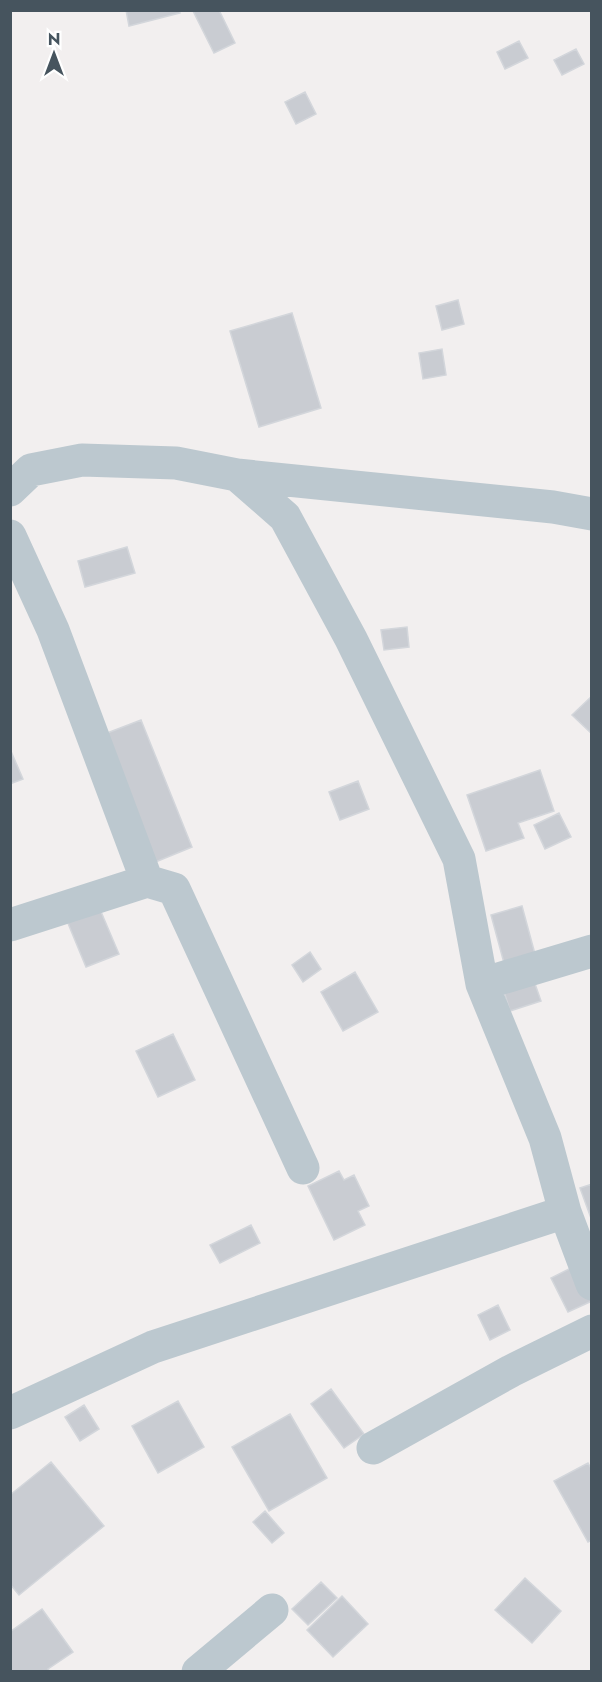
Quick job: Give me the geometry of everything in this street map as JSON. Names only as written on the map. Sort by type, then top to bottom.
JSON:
[{"type":"street","points":[[10,490],[31,470],[82,460],[176,463],[237,474],[554,507],[591,514]]},
{"type":"street","points":[[237,474],[285,517],[351,639],[459,859],[482,984],[545,1138],[565,1212],[591,1284]]},
{"type":"street","points":[[10,536],[52,630],[147,881]]},
{"type":"street","points":[[10,925],[147,881],[174,889],[303,1168]]},
{"type":"street","points":[[482,984],[591,951]]},
{"type":"street","points":[[10,1413],[153,1347],[565,1212]]},
{"type":"street","points":[[373,1448],[511,1371],[591,1331]]},
{"type":"street","points":[[198,1671],[272,1610]]},
{"type":"building","points":[[126,10],[179,10],[180,13],[129,26]]},
{"type":"building","points":[[219,10],[235,43],[214,53],[193,11]]},
{"type":"building","points":[[519,41],[528,58],[505,69],[497,52]]},
{"type":"building","points":[[576,49],[584,64],[562,75],[554,60]]},
{"type":"building","points":[[305,92],[316,114],[296,124],[285,102]]},
{"type":"building","points":[[458,300],[464,324],[442,330],[436,306]]},
{"type":"building","points":[[292,313],[321,408],[259,427],[230,331]]},
{"type":"building","points":[[442,349],[446,375],[423,379],[419,353]]},
{"type":"building","points":[[127,547],[135,573],[85,587],[78,561]]},
{"type":"building","points":[[407,627],[409,647],[384,650],[381,630]]},
{"type":"building","points":[[592,696],[592,734],[572,715]]},
{"type":"building","points":[[141,720],[192,847],[153,863],[102,735]]},
{"type":"building","points":[[10,749],[23,779],[10,784]]},
{"type":"building","points":[[540,770],[554,811],[518,823],[524,838],[486,851],[467,795]]},
{"type":"building","points":[[358,781],[369,809],[340,820],[329,792]]},
{"type":"building","points":[[559,813],[571,837],[545,849],[534,825]]},
{"type":"building","points":[[522,906],[535,954],[504,963],[491,915]]},
{"type":"building","points":[[99,907],[119,954],[86,967],[67,921]]},
{"type":"building","points":[[310,952],[321,969],[303,982],[292,965]]},
{"type":"building","points":[[355,972],[378,1012],[343,1031],[321,992]]},
{"type":"building","points":[[533,978],[541,1001],[510,1011],[503,988]]},
{"type":"building","points":[[173,1034],[195,1080],[158,1097],[136,1051]]},
{"type":"building","points":[[339,1171],[344,1180],[354,1175],[369,1206],[358,1211],[365,1225],[334,1240],[308,1186]]},
{"type":"building","points":[[592,1184],[592,1221],[580,1188]]},
{"type":"building","points":[[251,1225],[260,1243],[220,1263],[210,1245]]},
{"type":"building","points":[[577,1265],[592,1294],[592,1301],[568,1312],[551,1278]]},
{"type":"building","points":[[498,1305],[510,1330],[490,1340],[478,1315]]},
{"type":"building","points":[[331,1389],[364,1434],[344,1448],[311,1404]]},
{"type":"building","points":[[178,1401],[204,1447],[158,1473],[132,1426]]},
{"type":"building","points":[[84,1405],[99,1429],[80,1441],[65,1417]]},
{"type":"building","points":[[290,1414],[327,1478],[269,1511],[232,1447]]},
{"type":"building","points":[[51,1462],[104,1526],[19,1595],[10,1584],[10,1495]]},
{"type":"building","points":[[588,1463],[592,1470],[592,1540],[588,1542],[554,1481]]},
{"type":"building","points":[[265,1511],[284,1533],[272,1543],[253,1522]]},
{"type":"building","points":[[525,1578],[561,1611],[532,1643],[495,1610]]},
{"type":"building","points":[[321,1582],[337,1598],[308,1625],[292,1609]]},
{"type":"building","points":[[342,1596],[368,1624],[333,1657],[307,1630]]},
{"type":"building","points":[[42,1609],[73,1652],[48,1669],[50,1672],[10,1672],[10,1632]]}]
